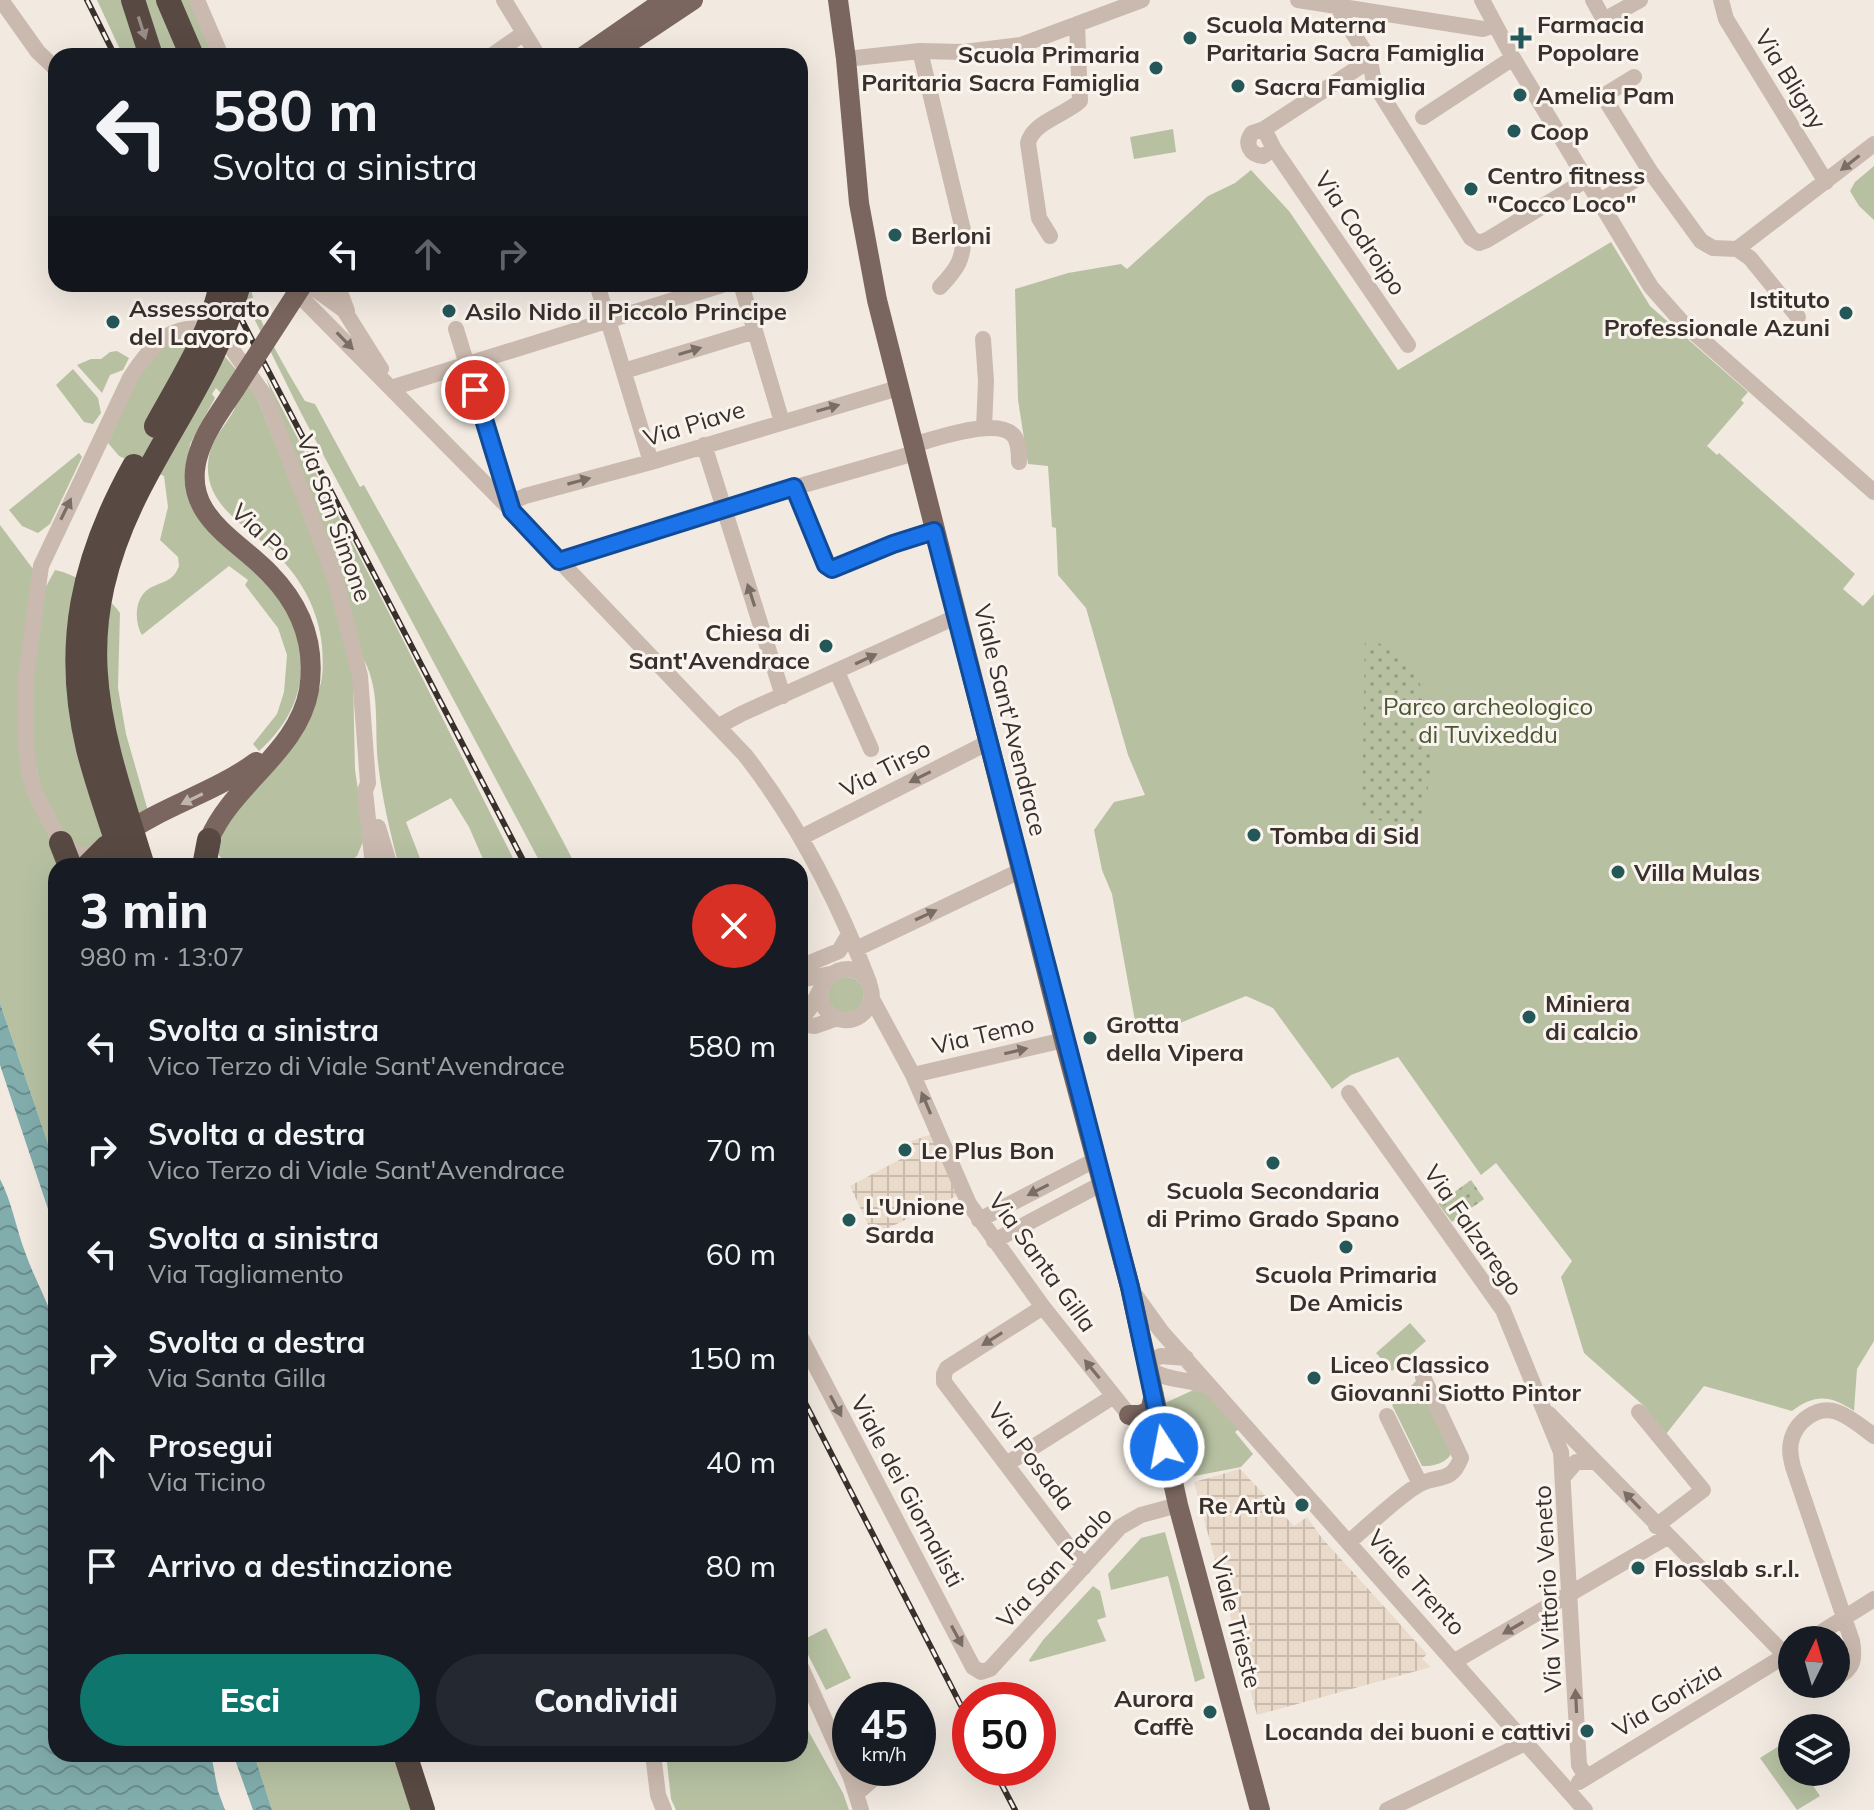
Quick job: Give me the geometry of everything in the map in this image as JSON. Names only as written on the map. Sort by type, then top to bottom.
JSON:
[{"type":"highway","points":[[133,0],[148,48]]},
{"type":"highway","points":[[168,0],[189,48]]},
{"type":"highway","points":[[186,0],[207,48]]},
{"type":"highway","points":[[122,858],[88,748],[80,699],[77,648],[83,593],[99,535],[114,501],[188,369],[220,292]]},
{"type":"highway","points":[[141,858],[112,766],[96,699],[94,670],[98,605],[112,550],[128,513],[215,353],[236,292]]},
{"type":"highway","points":[[206,858],[209,840]]},
{"type":"highway","points":[[61,843],[67,858]]},
{"type":"highway","points":[[96,858],[107,847]]},
{"type":"highway","points":[[408,1762],[423,1810]]},
{"type":"highway","points":[[425,1762],[440,1810]]},
{"type":"main road","points":[[596,48],[665,0]]},
{"type":"main road","points":[[621,48],[693,0]]},
{"type":"main road","name":"Viale Sant'Avendrace","points":[[838,0],[859,203],[877,300],[1064,1040],[1130,1287],[1164,1447]]},
{"type":"main road","name":"Via Po","points":[[209,840],[223,812],[269,762],[302,714],[309,690],[311,659],[297,609],[269,573],[222,534],[208,517],[196,489],[195,473],[198,453],[295,292]]},
{"type":"main road","name":"Via Po","points":[[107,847],[146,821],[228,780],[284,740]]},
{"type":"main road","points":[[1129,1415],[1150,1411],[1151,1375]]},
{"type":"main road","name":"Viale Trieste","points":[[1164,1447],[1260,1810]]},
{"type":"street","points":[[1,0],[48,61]]},
{"type":"street","points":[[197,0],[218,48]]},
{"type":"street","points":[[504,0],[533,48]]},
{"type":"street","points":[[846,59],[920,51],[964,52],[1021,45],[1140,0]]},
{"type":"street","points":[[1298,0],[1483,29],[1495,25]]},
{"type":"street","points":[[1482,0],[1513,58],[1651,287],[1682,322],[1874,492]]},
{"type":"street","points":[[1593,0],[1604,20],[1638,0]]},
{"type":"street","name":"Via Bligny","points":[[1721,0],[1726,19],[1826,182]]},
{"type":"street","points":[[1334,4],[1370,60],[1374,83],[1471,238],[1479,243],[1586,180]]},
{"type":"street","points":[[1050,236],[1039,218],[1028,143],[1030,136],[1041,126],[1080,101],[1077,24]]},
{"type":"street","points":[[504,48],[524,33]]},
{"type":"street","points":[[522,48],[524,33]]},
{"type":"street","points":[[920,51],[964,234],[963,255],[940,287]]},
{"type":"street","points":[[1423,117],[1513,58]]},
{"type":"street","name":"Via Codroipo","points":[[1370,60],[1264,129],[1252,133],[1248,141],[1249,149],[1255,155],[1263,156],[1274,149],[1408,345]]},
{"type":"street","points":[[1634,77],[1608,93],[1605,99],[1650,171],[1701,241],[1713,248],[1737,249],[1750,258],[1798,317]]},
{"type":"street","points":[[1737,249],[1874,144]]},
{"type":"street","points":[[1600,201],[1650,171]]},
{"type":"street","name":"Via San Simone","points":[[212,292],[229,345],[265,396],[335,578],[360,676],[368,783],[365,791],[372,858]]},
{"type":"street","name":"Via Santa Gilla","points":[[304,292],[391,388],[719,726],[776,795],[802,837],[852,942],[969,1204],[1043,1307],[1129,1415],[1164,1447]]},
{"type":"street","points":[[308,292],[316,298],[324,292]]},
{"type":"street","name":"Via Santa Gilla","points":[[329,292],[349,316],[391,388]]},
{"type":"street","points":[[340,292],[349,316]]},
{"type":"street","points":[[600,292],[651,462]]},
{"type":"street","points":[[391,388],[698,292]]},
{"type":"street","points":[[743,292],[782,422]]},
{"type":"street","points":[[107,847],[86,856],[61,843],[35,793],[29,772],[26,742],[29,645],[41,566],[130,378],[144,356],[162,338],[175,330],[191,327],[214,332],[229,345]]},
{"type":"street","points":[[456,329],[512,511]]},
{"type":"street","points":[[624,371],[755,331]]},
{"type":"street","points":[[983,339],[986,381],[984,428]]},
{"type":"street","name":"Via Piave","points":[[512,511],[514,501],[525,496],[898,388]]},
{"type":"street","points":[[559,561],[984,428],[1005,430],[1012,434],[1019,462]]},
{"type":"street","points":[[704,445],[783,696]]},
{"type":"street","points":[[794,487],[826,565],[832,569],[934,531]]},
{"type":"street","points":[[719,726],[958,616]]},
{"type":"street","points":[[837,672],[871,749]]},
{"type":"street","name":"Via Tirso","points":[[802,837],[989,742]]},
{"type":"street","name":"Via San Simone","points":[[368,783],[373,791],[386,858]]},
{"type":"street","points":[[363,858],[370,827]]},
{"type":"street","points":[[209,840],[212,858]]},
{"type":"street","points":[[808,964],[1022,870]]},
{"type":"street","points":[[808,1013],[821,986],[837,971],[852,942]]},
{"type":"street","points":[[808,978],[837,971],[861,973],[871,990],[865,1013],[859,1018],[843,1021],[835,1019],[823,1009],[820,993]]},
{"type":"street","points":[[808,1024],[815,1026],[835,1019]]},
{"type":"street","name":"Via Temo","points":[[913,1075],[1064,1040]]},
{"type":"street","name":"Via Falzarego","points":[[1349,1093],[1503,1310],[1561,1452],[1564,1476]]},
{"type":"street","points":[[979,1220],[1097,1159]]},
{"type":"street","points":[[994,1241],[1103,1183]]},
{"type":"street","name":"Viale Trento","points":[[1130,1287],[1161,1331],[1585,1810]]},
{"type":"street","name":"Via Posada","points":[[1043,1307],[947,1368],[944,1382],[1084,1567]]},
{"type":"street","name":"Viale dei Giornalisti","points":[[808,1351],[973,1667]]},
{"type":"street","points":[[1186,1358],[1161,1356],[1151,1375],[1198,1382],[1212,1388]]},
{"type":"street","points":[[1349,1542],[1420,1484],[1452,1474],[1461,1458],[1423,1377]]},
{"type":"street","points":[[1008,1463],[1114,1396]]},
{"type":"street","name":"Via Falzarego","points":[[1540,1404],[1596,1462]]},
{"type":"street","points":[[1848,1626],[1793,1467],[1791,1438],[1800,1423],[1821,1410],[1835,1411],[1874,1436]]},
{"type":"street","points":[[1455,1661],[1570,1594],[1662,1531],[1703,1490],[1639,1412]]},
{"type":"street","points":[[1387,1416],[1420,1484]]},
{"type":"street","name":"Via Vittorio Veneto","points":[[1586,1777],[1579,1765],[1564,1476],[1576,1462],[1596,1462]]},
{"type":"street","points":[[1596,1462],[1778,1645]]},
{"type":"street","name":"Via San Paolo","points":[[973,1667],[981,1672],[990,1669],[1130,1520],[1178,1505]]},
{"type":"street","points":[[1831,1626],[1874,1599]]},
{"type":"street","points":[[1850,1636],[1854,1656],[1850,1668]]},
{"type":"street","name":"Via Gorizia","points":[[1568,1790],[1778,1663]]},
{"type":"street","points":[[808,1684],[859,1802],[872,1786]]},
{"type":"street","points":[[1387,1810],[1527,1742]]},
{"type":"street","points":[[654,1762],[658,1795],[664,1810]]},
{"type":"green space","points":[[97,0],[190,0],[211,48],[119,48]]},
{"type":"green space","points":[[1173,129],[1176,152],[1134,159],[1130,137]]},
{"type":"green space","points":[[1874,166],[1874,220],[1859,206],[1850,191],[1855,182]]},
{"type":"green space","name":"Parco archeologico di Tuvixeddu","points":[[1251,170],[1289,211],[1398,370],[1611,242],[1650,306],[1748,392],[1741,400],[1744,403],[1707,446],[1717,455],[1719,453],[1855,574],[1843,589],[1863,606],[1874,594],[1874,1341],[1857,1369],[1854,1411],[1838,1402],[1816,1399],[1792,1411],[1704,1386],[1666,1434],[1644,1406],[1584,1353],[1561,1277],[1572,1261],[1496,1163],[1481,1175],[1398,1057],[1351,1075],[1332,1089],[1273,1008],[1246,996],[1180,1023],[1137,1032],[1112,894],[1102,870],[1094,830],[1114,802],[1145,795],[1128,755],[1086,608],[1058,575],[1048,466],[1028,464],[1018,400],[1015,289],[1068,273],[1121,264],[1127,269],[1208,196],[1235,183]]},
{"type":"green space","points":[[241,292],[252,292],[258,313],[281,360],[305,401],[315,404],[360,487],[364,485],[572,858],[538,858],[300,411]]},
{"type":"green space","points":[[177,337],[197,337],[222,353],[255,392],[334,594],[353,675],[355,770],[365,837],[354,858],[220,858],[218,853],[217,841],[314,700],[321,683],[322,646],[313,609],[301,585],[277,555],[229,513],[212,488],[208,473],[211,449],[235,408],[216,388],[212,394],[215,398],[190,444],[187,478],[286,602],[299,643],[301,663],[300,682],[287,718],[259,751],[253,744],[277,714],[284,692],[287,655],[278,628],[245,585],[248,580],[229,566],[142,635],[139,630],[137,610],[141,597],[150,588],[174,575],[179,566],[178,557],[160,540],[168,507],[164,476],[119,456],[108,443],[140,372],[153,355]]},
{"type":"green space","points":[[117,351],[129,358],[123,370],[110,375],[102,393],[77,365]]},
{"type":"green space","points":[[73,369],[98,398],[101,413],[93,424],[84,422],[56,385]]},
{"type":"green space","points":[[266,378],[513,858],[483,858],[469,827],[451,798],[406,822],[420,858],[397,858],[380,776],[373,685]]},
{"type":"green space","points":[[79,453],[82,457],[50,524],[38,533],[22,526],[9,510]]},
{"type":"green space","points":[[0,525],[33,569],[22,745],[64,858],[48,858],[48,1144],[0,1003]]},
{"type":"green space","points":[[55,570],[91,586],[120,613],[118,688],[126,734],[148,811],[88,851],[69,841],[44,799],[34,759],[33,682],[43,592]]},
{"type":"green space","points":[[1365,633],[1405,663],[1427,699],[1433,740],[1432,762],[1419,824],[1399,826],[1362,815]]},
{"type":"green space","points":[[846,977],[859,982],[864,995],[859,1008],[846,1013],[833,1008],[828,995],[833,982]]},
{"type":"green space","points":[[1471,1180],[1484,1199],[1452,1222],[1438,1204]]},
{"type":"green space","points":[[1410,1323],[1426,1341],[1392,1371],[1376,1353]]},
{"type":"green space","points":[[1417,1380],[1451,1453],[1443,1462],[1430,1466],[1422,1466],[1392,1405]]},
{"type":"green space","points":[[1202,1386],[1240,1428],[1235,1432],[1253,1454],[1241,1467],[1179,1479],[1163,1404]]},
{"type":"green space","points":[[1165,1532],[1205,1678],[1195,1682],[1168,1576],[1111,1590],[1108,1574],[1141,1538]]},
{"type":"green space","points":[[1093,1586],[1100,1591],[1106,1617],[1097,1620],[1106,1641],[1030,1662],[1043,1640]]},
{"type":"green space","points":[[826,1628],[851,1678],[832,1682],[832,1687],[826,1690],[808,1655],[808,1637]]},
{"type":"green space","points":[[808,1730],[832,1773],[832,1786],[839,1786],[849,1810],[676,1810],[671,1799],[667,1762],[808,1762]]},
{"type":"green space","points":[[1778,1746],[1778,1783],[1760,1758]]},
{"type":"green space","points":[[257,1762],[400,1762],[415,1810],[272,1810]]},
{"type":"green space","points":[[1780,1786],[1813,1786],[1820,1796],[1797,1810]]},
{"type":"shaded area","points":[[932,1134],[961,1194],[873,1235],[850,1186],[916,1151],[911,1141]]},
{"type":"shaded area","points":[[1240,1469],[1294,1526],[1307,1517],[1321,1537],[1427,1654],[1422,1659],[1431,1667],[1257,1715],[1194,1482]]},
{"type":"water","points":[[0,1003],[48,1144],[48,1209],[0,1065]]},
{"type":"water","points":[[0,1179],[48,1306],[48,1762],[213,1762],[225,1810],[0,1810]]},
{"type":"water","points":[[236,1762],[257,1762],[272,1810],[253,1810]]},
{"type":"railway","points":[[87,0],[111,48]]},
{"type":"railway","points":[[227,292],[522,858]]},
{"type":"railway","points":[[808,1409],[952,1688]]},
{"type":"railway","points":[[1002,1786],[1015,1810]]},
{"type":"place","name":"Scuola Materna Paritaria Sacra Famiglia","points":[[1190,38]]},
{"type":"place","name":"Farmacia Popolare","points":[[1521,38]]},
{"type":"place","name":"Scuola Primaria Paritaria Sacra Famiglia","points":[[1156,68]]},
{"type":"place","name":"Sacra Famiglia","points":[[1238,86]]},
{"type":"place","name":"Amelia Pam","points":[[1520,95]]},
{"type":"place","name":"Coop","points":[[1514,131]]},
{"type":"place","name":"Centro fitness \"Cocco Loco\"","points":[[1471,189]]},
{"type":"place","name":"Berloni","points":[[895,235]]},
{"type":"place","name":"Asilo Nido il Piccolo Principe","points":[[449,311]]},
{"type":"place","name":"Istituto Professionale Azuni","points":[[1846,313]]},
{"type":"place","name":"Assessorato del Lavoro","points":[[113,322]]},
{"type":"place","name":"Chiesa di Sant'Avendrace","points":[[826,646]]},
{"type":"place","name":"Tomba di Sid","points":[[1254,835]]},
{"type":"place","name":"Villa Mulas","points":[[1618,872]]},
{"type":"place","name":"Miniera di calcio","points":[[1529,1017]]},
{"type":"place","name":"Grotta della Vipera","points":[[1090,1038]]},
{"type":"place","name":"Le Plus Bon","points":[[905,1150]]},
{"type":"place","name":"Scuola Secondaria di Primo Grado Spano","points":[[1273,1163]]},
{"type":"place","name":"L'Unione Sarda","points":[[849,1220]]},
{"type":"place","name":"Scuola Primaria De Amicis","points":[[1346,1247]]},
{"type":"place","name":"Liceo Classico Giovanni Siotto Pintor","points":[[1314,1378]]},
{"type":"place","name":"Re Artù","points":[[1302,1505]]},
{"type":"place","name":"Flosslab s.r.l.","points":[[1638,1568]]},
{"type":"place","name":"Aurora Caffè","points":[[1210,1712]]},
{"type":"place","name":"Locanda dei buoni e cattivi","points":[[1587,1731]]},
{"type":"route","points":[[475,390],[512,511],[559,561],[794,487],[826,565],[832,569],[934,531],[1130,1287],[1164,1447]]}]
